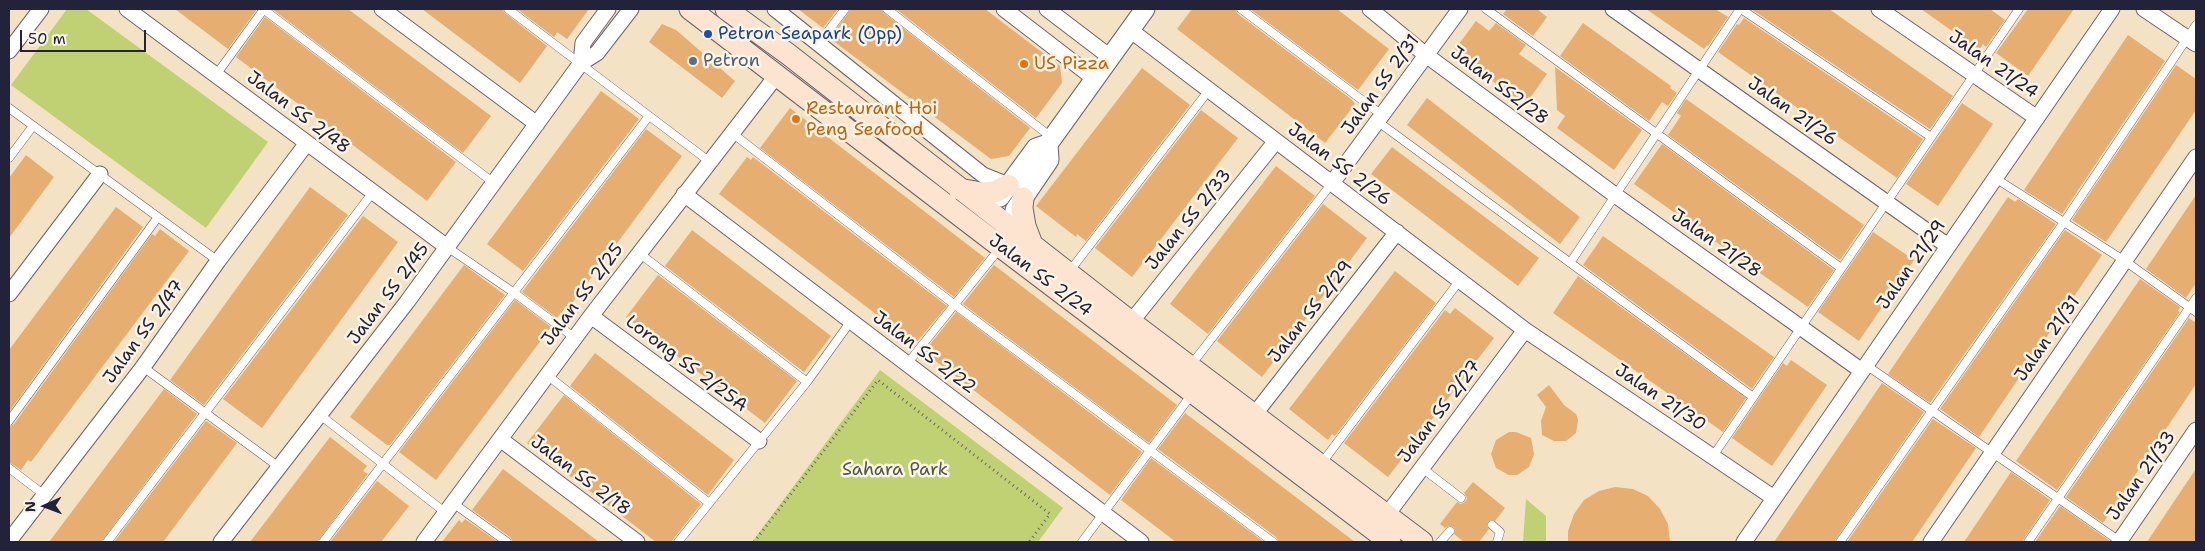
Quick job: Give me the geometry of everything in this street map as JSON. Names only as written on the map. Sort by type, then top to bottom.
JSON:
[{"type":"main road","name":"Jalan SS 2/24","points":[[690,9],[777,75],[993,231],[1193,392],[1390,542]]},
{"type":"main road","name":"Jalan SS 2/24","points":[[726,9],[788,54],[959,189],[993,231],[1033,247],[1422,542]]},
{"type":"main road","points":[[959,189],[980,193],[1016,192],[1022,208],[1028,240],[1033,247]]},
{"type":"street","points":[[9,51],[41,9]]},
{"type":"street","name":"Jalan SS 2/48","points":[[127,9],[447,247]]},
{"type":"street","points":[[382,9],[537,124]]},
{"type":"street","name":"Jalan SS 2/45","points":[[581,63],[583,43],[608,9]]},
{"type":"street","name":"Jalan SS 2/45","points":[[221,542],[447,247],[581,63],[597,54],[631,9]]},
{"type":"street","points":[[775,9],[983,175],[1016,192]]},
{"type":"street","points":[[1004,9],[1095,79]]},
{"type":"street","points":[[1047,9],[1110,58]]},
{"type":"street","points":[[993,231],[1016,192],[1036,148],[1050,142],[1145,9]]},
{"type":"street","name":"Jalan SS2/28","points":[[1370,9],[1426,55],[1550,147]]},
{"type":"street","name":"Jalan SS 2/31","points":[[1332,183],[1460,9]]},
{"type":"street","name":"Jalan 21/26","points":[[1613,9],[1948,246]]},
{"type":"street","name":"Jalan 21/24","points":[[1879,9],[2037,118]]},
{"type":"street","name":"Jalan 21/29","points":[[1744,542],[2112,9]]},
{"type":"street","points":[[2144,9],[2192,41]]},
{"type":"street","name":"Jalan SS 2/26","points":[[1130,30],[1525,330]]},
{"type":"street","name":"Jalan SS 2/25","points":[[424,542],[574,338],[777,75]]},
{"type":"street","name":"Jalan SS 2/33","points":[[1131,322],[1276,141]]},
{"type":"street","name":"Jalan SS 2/47","points":[[14,540],[44,494],[143,367],[218,260],[307,143]]},
{"type":"street","name":"Jalan 21/28","points":[[1550,147],[1615,196],[1801,327],[1864,368]]},
{"type":"street","name":"Jalan 21/31","points":[[1931,542],[2196,157]]},
{"type":"street","points":[[9,294],[100,174]]},
{"type":"street","name":"Jalan SS 2/22","points":[[684,194],[1141,542]]},
{"type":"street","name":"Jalan SS 2/29","points":[[1254,415],[1397,232]]},
{"type":"street","name":"Lorong SS 2/25A","points":[[591,316],[759,441]]},
{"type":"street","name":"Jalan 21/30","points":[[1525,330],[1774,498]]},
{"type":"street","name":"Jalan SS 2/27","points":[[1386,516],[1525,330]]},
{"type":"street","name":"Jalan 21/33","points":[[2120,542],[2196,430]]},
{"type":"street","name":"Jalan SS 2/18","points":[[500,439],[637,542]]},
{"type":"lane","points":[[216,75],[263,9],[494,183]]},
{"type":"lane","points":[[508,9],[710,162]]},
{"type":"lane","points":[[819,43],[845,9]]},
{"type":"lane","points":[[887,9],[1050,142]]},
{"type":"lane","points":[[1242,9],[1380,118],[1570,263],[1753,397]]},
{"type":"lane","points":[[1486,9],[1841,268]]},
{"type":"lane","points":[[1570,263],[1740,9],[1931,137]]},
{"type":"lane","points":[[1713,456],[2017,12],[2007,9]]},
{"type":"lane","points":[[1840,542],[2192,41],[2196,25]]},
{"type":"lane","points":[[1068,273],[1209,90]]},
{"type":"lane","points":[[9,108],[218,260]]},
{"type":"lane","points":[[323,542],[649,116]]},
{"type":"lane","points":[[9,158],[33,126]]},
{"type":"lane","points":[[732,133],[955,305],[1273,542]]},
{"type":"lane","points":[[1995,178],[2125,261],[2193,309]]},
{"type":"lane","points":[[1190,367],[1332,183]]},
{"type":"lane","points":[[107,542],[373,192]]},
{"type":"lane","points":[[9,421],[158,216]]},
{"type":"lane","points":[[907,364],[955,305],[993,231]]},
{"type":"lane","points":[[447,247],[513,292],[574,338]]},
{"type":"lane","points":[[639,253],[807,382]]},
{"type":"lane","points":[[1320,466],[1460,280]]},
{"type":"lane","points":[[2028,542],[2193,309],[2196,298]]},
{"type":"lane","points":[[678,542],[807,382],[851,321]]},
{"type":"lane","points":[[143,367],[279,467]]},
{"type":"lane","points":[[1864,368],[1993,452],[2120,542]]},
{"type":"lane","points":[[547,376],[709,504]]},
{"type":"lane","points":[[1082,542],[1193,392]]},
{"type":"lane","points":[[320,415],[383,464],[449,508],[507,542]]},
{"type":"lane","points":[[9,468],[44,494]]},
{"type":"lane","points":[[1422,468],[1461,498]]},
{"type":"lane","points":[[1492,525],[1500,532],[1497,542]]},
{"type":"lane","points":[[1440,542],[1450,531]]},
{"type":"path","points":[[754,542],[878,380],[1050,514],[1029,542]]},
{"type":"green space","points":[[67,9],[86,9],[268,142],[206,228],[11,85]]},
{"type":"green space","name":"Sahara Park","points":[[880,370],[1063,508],[1038,542],[752,542]]},
{"type":"green space","points":[[1526,499],[1546,516],[1546,542],[1523,542]]},
{"type":"building","points":[[175,9],[257,9],[228,49]]},
{"type":"building","points":[[272,9],[348,9],[491,116],[463,153]]},
{"type":"building","points":[[422,9],[502,9],[547,46],[520,83]]},
{"type":"building","points":[[517,9],[589,9],[567,39],[557,32],[554,37]]},
{"type":"building","points":[[798,9],[838,9],[823,28]]},
{"type":"building","points":[[851,9],[881,9],[1030,128],[1009,156],[991,159],[832,40],[834,36],[832,35]]},
{"type":"building","points":[[896,9],[985,9],[1060,66],[1062,83],[1036,118]]},
{"type":"building","points":[[1192,9],[1235,9],[1238,14],[1351,99],[1355,104],[1325,143],[1177,29]]},
{"type":"building","points":[[1250,9],[1337,9],[1389,49],[1358,90]]},
{"type":"building","points":[[1507,9],[1537,9],[1547,17],[1533,36],[1503,14]]},
{"type":"building","points":[[1646,9],[1715,9],[1728,17],[1704,49]]},
{"type":"building","points":[[1751,9],[1829,9],[1953,96],[1930,129]]},
{"type":"building","points":[[1921,9],[1990,9],[2005,20],[1986,47],[1983,44],[1979,50]]},
{"type":"building","points":[[2028,9],[2074,9],[2028,76],[1996,53]]},
{"type":"building","points":[[265,17],[456,162],[427,201],[236,57]]},
{"type":"building","points":[[1744,18],[1923,139],[1897,178],[1718,52],[1737,24],[1739,25]]},
{"type":"building","points":[[1476,21],[1489,31],[1496,23],[1526,45],[1519,54],[1547,74],[1525,105],[1453,52]]},
{"type":"building","points":[[1583,23],[1671,86],[1670,88],[1677,93],[1668,106],[1662,102],[1649,121],[1560,56]]},
{"type":"building","name":"Petron","points":[[662,24],[676,30],[735,81],[722,98],[649,42]]},
{"type":"building","points":[[2128,35],[2165,61],[2062,214],[2024,190]]},
{"type":"building","points":[[2176,65],[2196,79],[2196,110],[2106,242],[2072,220]]},
{"type":"building","points":[[1555,67],[1642,130],[1614,170],[1557,128],[1565,116],[1557,110]]},
{"type":"building","points":[[1142,68],[1190,105],[1086,241],[1077,234],[1076,237],[1036,206]]},
{"type":"building","points":[[601,91],[639,119],[523,271],[487,244]]},
{"type":"building","points":[[1427,98],[1580,217],[1560,244],[1407,125]]},
{"type":"building","points":[[1686,99],[1864,225],[1840,260],[1668,135],[1681,116],[1677,113]]},
{"type":"building","points":[[1962,103],[1993,124],[1938,206],[1906,184]]},
{"type":"building","points":[[790,108],[985,258],[954,297],[760,148]]},
{"type":"building","points":[[1201,110],[1238,138],[1132,277],[1095,248]]},
{"type":"building","points":[[646,129],[682,156],[567,310],[565,308],[557,318],[522,292]]},
{"type":"building","points":[[1662,144],[1834,270],[1808,307],[1634,184]]},
{"type":"building","points":[[1392,147],[1539,258],[1518,286],[1371,174]]},
{"type":"building","points":[[26,155],[54,177],[9,238],[9,178]]},
{"type":"building","points":[[747,157],[751,160],[753,157],[947,306],[915,344],[719,194]]},
{"type":"building","points":[[1276,166],[1315,196],[1208,334],[1170,304]]},
{"type":"building","points":[[310,187],[348,215],[204,405],[170,380]]},
{"type":"building","points":[[2196,195],[2196,283],[2186,298],[2146,269]]},
{"type":"building","points":[[2008,197],[2015,202],[2018,199],[2056,224],[1930,403],[1888,374]]},
{"type":"building","points":[[1323,204],[1367,238],[1262,377],[1217,341]]},
{"type":"building","points":[[116,207],[143,227],[9,412],[9,350]]},
{"type":"building","points":[[363,216],[398,242],[262,428],[223,399]]},
{"type":"building","points":[[160,229],[189,251],[31,462],[28,460],[21,470],[9,462],[9,427],[14,424],[152,234],[155,236]]},
{"type":"building","points":[[692,230],[831,336],[804,372],[665,266]]},
{"type":"building","points":[[2065,230],[2102,255],[1979,437],[1940,409]]},
{"type":"building","points":[[1873,232],[1914,260],[1859,341],[1818,312]]},
{"type":"building","points":[[1603,236],[1774,357],[1752,389],[1583,265]]},
{"type":"building","points":[[464,265],[505,295],[390,445],[387,445],[350,417]]},
{"type":"building","points":[[994,265],[1177,405],[1149,443],[963,304]]},
{"type":"building","points":[[1395,271],[1436,303],[1335,436],[1332,434],[1328,440],[1289,409]]},
{"type":"building","points":[[658,275],[797,381],[765,423],[626,317]]},
{"type":"building","points":[[1578,276],[1746,398],[1723,432],[1553,313]]},
{"type":"building","points":[[2140,279],[2180,307],[2178,311],[2180,312],[2057,490],[2016,461]]},
{"type":"building","points":[[515,300],[551,327],[436,480],[399,452]]},
{"type":"building","points":[[1455,308],[1494,338],[1388,477],[1344,443],[1445,310],[1450,314]]},
{"type":"building","points":[[956,312],[1142,452],[1110,495],[924,352]]},
{"type":"building","points":[[2189,318],[2196,323],[2196,384],[2103,523],[2066,497]]},
{"type":"building","points":[[595,353],[734,460],[708,495],[570,386]]},
{"type":"building","points":[[1791,360],[1827,385],[1772,466],[1732,438],[1783,363],[1787,366]]},
{"type":"building","points":[[1882,383],[1924,412],[1834,542],[1774,542]]},
{"type":"building","points":[[1549,385],[1564,405],[1576,414],[1578,420],[1576,433],[1566,441],[1554,441],[1542,435],[1541,421],[1546,407],[1537,395]]},
{"type":"building","points":[[164,389],[197,414],[101,542],[49,542]]},
{"type":"building","points":[[564,395],[701,504],[671,542],[656,542],[527,443]]},
{"type":"building","points":[[1185,413],[1355,542],[1279,542],[1276,537],[1158,449]]},
{"type":"building","points":[[1933,419],[1976,448],[1912,542],[1847,542]]},
{"type":"building","points":[[206,421],[237,443],[163,542],[114,542]]},
{"type":"building","points":[[1509,432],[1516,432],[1531,438],[1534,454],[1529,467],[1517,475],[1509,475],[1496,468],[1491,454],[1496,440]]},
{"type":"building","points":[[330,437],[367,466],[363,471],[368,474],[317,542],[250,542]]},
{"type":"building","points":[[1151,458],[1264,542],[1176,542],[1121,500]]},
{"type":"building","points":[[503,469],[599,542],[513,542],[510,537],[472,510]]},
{"type":"building","points":[[2196,469],[2196,542],[2147,542],[2181,491]]},
{"type":"building","points":[[2011,472],[2050,500],[2022,542],[1964,542]]},
{"type":"building","points":[[377,481],[409,506],[381,542],[330,542]]},
{"type":"building","points":[[1473,482],[1505,508],[1495,521],[1491,520],[1488,522],[1487,526],[1489,529],[1479,542],[1464,542],[1454,534],[1455,530],[1453,527],[1445,528],[1440,524],[1457,502],[1461,504],[1465,502],[1467,498],[1464,493]]},
{"type":"building","points":[[1615,487],[1633,489],[1648,496],[1660,509],[1668,524],[1670,542],[1568,542],[1568,531],[1574,514],[1584,500],[1599,491]]},
{"type":"building","points":[[2060,506],[2110,541],[2110,542],[2035,542]]},
{"type":"building","points":[[465,519],[498,542],[442,542],[459,520],[462,523]]},
{"type":"place","name":"Petron Seapark (Opp)","points":[[708,34]]},
{"type":"place","name":"Petron","points":[[693,61]]},
{"type":"place","name":"US Pizza","points":[[1024,64]]},
{"type":"place","name":"Restaurant Hoi Peng Seafood","points":[[796,119]]}]
